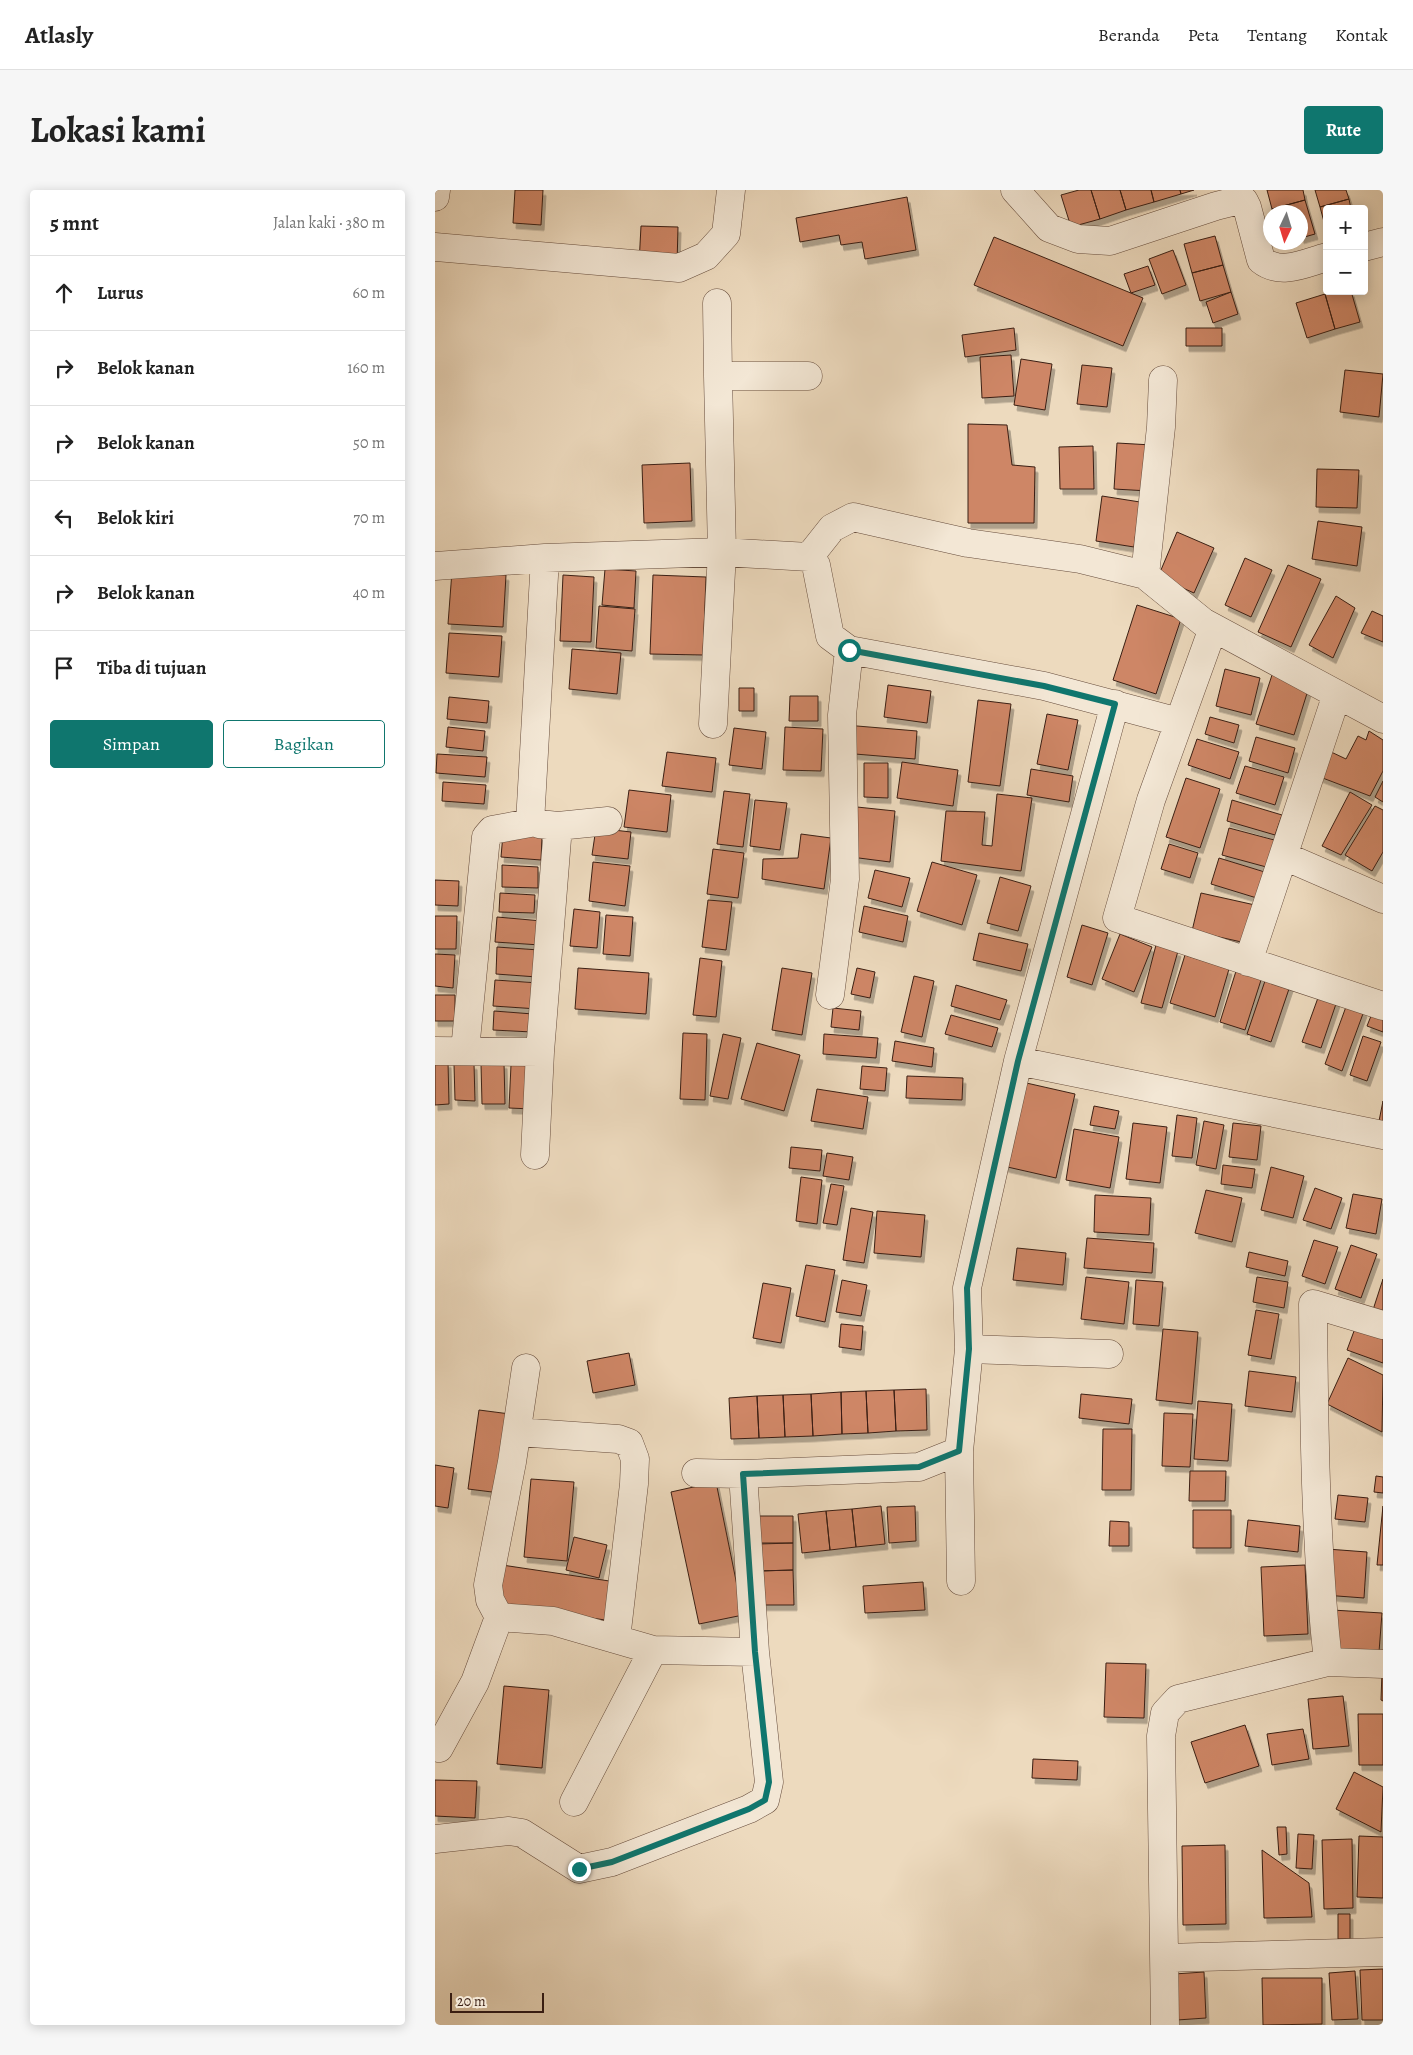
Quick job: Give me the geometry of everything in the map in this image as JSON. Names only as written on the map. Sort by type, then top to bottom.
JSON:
[{"type":"street","points":[[435,197],[436,190]]},
{"type":"street","points":[[435,247],[679,268],[706,256],[726,234],[731,190]]},
{"type":"street","points":[[1015,190],[1049,228],[1078,240],[1110,241],[1240,200],[1247,207],[1261,260],[1268,266],[1282,270],[1323,258]]},
{"type":"street","points":[[1368,246],[1383,242]]},
{"type":"street","points":[[713,724],[722,552],[717,302]]},
{"type":"street","points":[[718,376],[808,376]]},
{"type":"street","points":[[1145,575],[1161,427],[1163,380]]},
{"type":"street","points":[[809,557],[832,528],[853,517],[968,543],[1071,558],[1145,575],[1203,622],[1383,719]]},
{"type":"street","points":[[435,566],[545,558],[722,552],[809,557],[816,565],[830,636],[849,650],[1044,686],[1179,722]]},
{"type":"street","points":[[530,823],[545,558]]},
{"type":"street","points":[[1213,628],[1151,800],[1117,918],[1383,1006]]},
{"type":"street","points":[[830,996],[845,879],[842,715],[849,650]]},
{"type":"street","points":[[1248,962],[1337,694]]},
{"type":"street","points":[[961,1581],[959,1451],[969,1349],[967,1288],[1018,1061],[1115,704]]},
{"type":"street","points":[[465,1050],[486,836],[492,830],[530,823],[558,826],[608,821]]},
{"type":"street","points":[[535,1155],[540,1052],[558,826]]},
{"type":"street","points":[[1284,856],[1383,899]]},
{"type":"street","points":[[435,1051],[540,1052]]},
{"type":"street","points":[[1018,1061],[1383,1135]]},
{"type":"street","points":[[1328,1662],[1323,1617],[1315,1437],[1313,1304],[1383,1325]]},
{"type":"street","points":[[969,1349],[1109,1354]]},
{"type":"street","points":[[439,1748],[482,1668],[499,1617],[490,1600],[488,1585],[517,1432],[526,1368]]},
{"type":"street","points":[[517,1432],[618,1439],[629,1443],[633,1450],[634,1484],[615,1639]]},
{"type":"street","points":[[696,1473],[743,1474],[919,1467],[959,1451]]},
{"type":"street","points":[[435,1839],[509,1831],[522,1833],[579,1869],[612,1862],[749,1809],[765,1800],[769,1782],[755,1652],[743,1474]]},
{"type":"street","points":[[499,1617],[553,1621],[653,1650],[755,1652]]},
{"type":"street","points":[[574,1802],[653,1650]]},
{"type":"street","points":[[1165,2025],[1161,1736],[1165,1713],[1178,1699],[1328,1662],[1383,1664]]},
{"type":"street","points":[[1165,1958],[1383,1952]]},
{"type":"building","points":[[515,190],[543,190],[541,225],[513,223]]},
{"type":"building","points":[[1079,190],[1091,190],[1100,219],[1071,227],[1061,195]]},
{"type":"building","points":[[1091,190],[1120,190],[1126,210],[1100,219]]},
{"type":"building","points":[[1120,190],[1151,190],[1154,202],[1126,210]]},
{"type":"building","points":[[1151,190],[1180,190],[1181,194],[1154,202]]},
{"type":"building","points":[[1180,190],[1194,190],[1181,194]]},
{"type":"building","points":[[1267,190],[1303,190],[1305,200],[1287,205],[1271,205]]},
{"type":"building","points":[[1315,190],[1346,190],[1349,199],[1320,207]]},
{"type":"building","points":[[907,197],[916,250],[865,259],[862,242],[841,245],[839,235],[800,242],[796,218]]},
{"type":"building","points":[[1349,199],[1350,205],[1327,205]]},
{"type":"building","points":[[1305,200],[1306,205],[1287,205]]},
{"type":"building","points":[[1323,206],[1323,218],[1320,207]]},
{"type":"building","points":[[1308,210],[1315,234],[1308,236]]},
{"type":"building","points":[[641,226],[678,227],[677,265],[639,264]]},
{"type":"building","points":[[1215,236],[1223,265],[1192,273],[1184,244]]},
{"type":"building","points":[[994,237],[1143,298],[1123,346],[974,285]]},
{"type":"building","points":[[1173,250],[1186,285],[1162,294],[1149,259]]},
{"type":"building","points":[[1223,265],[1231,292],[1200,301],[1192,273]]},
{"type":"building","points":[[1148,266],[1155,285],[1131,293],[1124,274]]},
{"type":"building","points":[[1231,292],[1238,314],[1213,323],[1206,302]]},
{"type":"building","points":[[1325,295],[1352,295],[1360,322],[1335,329]]},
{"type":"building","points":[[1325,295],[1335,329],[1307,338],[1296,303]]},
{"type":"building","points":[[1014,328],[1016,350],[965,357],[962,335]]},
{"type":"building","points":[[1186,328],[1222,328],[1222,346],[1186,346]]},
{"type":"building","points":[[1011,355],[1014,396],[982,398],[980,357]]},
{"type":"building","points":[[1021,359],[1052,364],[1045,410],[1014,405]]},
{"type":"building","points":[[1082,365],[1112,368],[1107,407],[1077,404]]},
{"type":"building","points":[[1345,370],[1383,374],[1379,417],[1340,412]]},
{"type":"building","points":[[968,424],[1007,425],[1012,465],[1035,467],[1034,523],[968,523]]},
{"type":"building","points":[[1117,443],[1152,445],[1149,491],[1114,489]]},
{"type":"building","points":[[1093,446],[1094,489],[1060,489],[1059,447]]},
{"type":"building","points":[[690,463],[692,521],[644,523],[642,465]]},
{"type":"building","points":[[1317,469],[1359,470],[1357,508],[1316,507]]},
{"type":"building","points":[[1102,496],[1140,502],[1134,547],[1096,541]]},
{"type":"building","points":[[1318,521],[1362,527],[1357,566],[1312,559]]},
{"type":"building","points":[[1177,532],[1214,548],[1194,593],[1158,577]]},
{"type":"building","points":[[1245,558],[1272,570],[1251,617],[1225,605]]},
{"type":"building","points":[[1288,565],[1321,579],[1291,647],[1258,632]]},
{"type":"building","points":[[605,569],[636,571],[634,608],[602,605]]},
{"type":"building","points":[[452,571],[506,575],[503,627],[448,624]]},
{"type":"building","points":[[563,575],[594,577],[591,642],[560,641]]},
{"type":"building","points":[[653,575],[706,577],[703,655],[650,654]]},
{"type":"building","points":[[1336,596],[1355,608],[1333,658],[1309,645]]},
{"type":"building","points":[[1137,605],[1181,619],[1156,694],[1113,680]]},
{"type":"building","points":[[599,606],[635,609],[632,651],[596,648]]},
{"type":"building","points":[[1372,611],[1383,616],[1383,642],[1361,633]]},
{"type":"building","points":[[449,633],[502,636],[499,677],[446,673]]},
{"type":"building","points":[[572,649],[621,653],[617,694],[569,689]]},
{"type":"building","points":[[1225,669],[1260,678],[1251,715],[1216,706]]},
{"type":"building","points":[[1272,675],[1309,687],[1294,735],[1256,724]]},
{"type":"building","points":[[888,685],[931,691],[927,723],[884,717]]},
{"type":"building","points":[[739,688],[754,688],[754,711],[739,711]]},
{"type":"building","points":[[790,696],[818,696],[818,721],[789,721]]},
{"type":"building","points":[[449,697],[489,701],[487,723],[447,719]]},
{"type":"building","points":[[978,700],[1011,704],[1000,786],[968,782]]},
{"type":"building","points":[[1047,714],[1078,720],[1068,770],[1037,764]]},
{"type":"building","points":[[1210,717],[1239,725],[1234,743],[1205,734]]},
{"type":"building","points":[[845,725],[917,731],[915,759],[843,753]]},
{"type":"building","points":[[448,727],[485,731],[483,751],[446,747]]},
{"type":"building","points":[[785,727],[823,729],[821,771],[783,770]]},
{"type":"building","points":[[734,728],[766,732],[762,769],[729,765]]},
{"type":"building","points":[[1369,731],[1383,740],[1383,771],[1370,796],[1320,777],[1329,751],[1346,759],[1358,736],[1366,740]]},
{"type":"building","points":[[1256,737],[1295,748],[1288,773],[1249,761]]},
{"type":"building","points":[[1197,739],[1239,752],[1230,779],[1188,765]]},
{"type":"building","points":[[667,752],[716,758],[712,792],[662,786]]},
{"type":"building","points":[[437,754],[487,757],[485,777],[436,773]]},
{"type":"building","points":[[902,762],[958,770],[953,806],[897,798]]},
{"type":"building","points":[[864,763],[888,763],[888,798],[864,797]]},
{"type":"building","points":[[1245,766],[1284,777],[1275,805],[1236,793]]},
{"type":"building","points":[[1031,769],[1073,776],[1069,802],[1027,795]]},
{"type":"building","points":[[1186,778],[1220,789],[1200,848],[1166,837]]},
{"type":"building","points":[[1383,781],[1383,802],[1375,797]]},
{"type":"building","points":[[443,782],[486,785],[484,804],[442,801]]},
{"type":"building","points":[[629,790],[671,795],[667,832],[624,827]]},
{"type":"building","points":[[724,791],[750,794],[743,847],[717,844]]},
{"type":"building","points":[[1350,792],[1372,805],[1341,855],[1322,846]]},
{"type":"building","points":[[997,794],[1032,798],[1021,871],[941,861],[946,811],[985,812],[982,845],[992,846]]},
{"type":"building","points":[[755,800],[787,803],[780,850],[750,846]]},
{"type":"building","points":[[1232,800],[1282,815],[1275,835],[1227,821]]},
{"type":"building","points":[[1375,806],[1383,810],[1383,852],[1372,871],[1345,855]]},
{"type":"building","points":[[857,807],[895,811],[890,862],[851,857]]},
{"type":"building","points":[[596,828],[631,832],[628,859],[592,855]]},
{"type":"building","points":[[1229,828],[1278,841],[1270,868],[1222,855]]},
{"type":"building","points":[[503,834],[542,837],[541,860],[501,857]]},
{"type":"building","points":[[801,834],[831,838],[824,889],[762,879],[763,859],[798,858]]},
{"type":"building","points":[[1169,844],[1198,853],[1190,878],[1161,869]]},
{"type":"building","points":[[713,849],[744,853],[738,898],[707,894]]},
{"type":"building","points":[[1219,858],[1268,873],[1260,899],[1211,884]]},
{"type":"building","points":[[593,862],[630,866],[625,906],[589,901]]},
{"type":"building","points":[[932,862],[977,875],[962,925],[917,911]]},
{"type":"building","points":[[502,865],[538,867],[538,888],[502,887]]},
{"type":"building","points":[[875,870],[910,878],[902,907],[868,898]]},
{"type":"building","points":[[1000,877],[1031,886],[1018,931],[987,923]]},
{"type":"building","points":[[435,880],[459,881],[458,906],[435,905]]},
{"type":"building","points":[[500,893],[535,895],[534,913],[499,912]]},
{"type":"building","points":[[1201,893],[1255,905],[1246,943],[1192,931]]},
{"type":"building","points":[[708,900],[732,902],[726,950],[702,947]]},
{"type":"building","points":[[864,906],[908,916],[903,942],[859,932]]},
{"type":"building","points":[[574,909],[600,912],[597,948],[570,946]]},
{"type":"building","points":[[606,915],[633,917],[630,956],[603,954]]},
{"type":"building","points":[[435,916],[457,916],[456,949],[435,949]]},
{"type":"building","points":[[497,917],[542,921],[540,945],[495,942]]},
{"type":"building","points":[[1082,925],[1108,933],[1092,985],[1067,977]]},
{"type":"building","points":[[979,933],[1028,944],[1021,971],[973,960]]},
{"type":"building","points":[[1120,934],[1152,947],[1134,992],[1102,979]]},
{"type":"building","points":[[1156,945],[1178,951],[1162,1008],[1141,1003]]},
{"type":"building","points":[[497,947],[539,950],[537,977],[496,974]]},
{"type":"building","points":[[435,954],[455,955],[453,988],[435,986]]},
{"type":"building","points":[[1185,955],[1229,969],[1215,1017],[1170,1003]]},
{"type":"building","points":[[700,958],[722,961],[716,1017],[693,1015]]},
{"type":"building","points":[[578,968],[649,973],[646,1014],[575,1009]]},
{"type":"building","points":[[782,968],[812,973],[802,1035],[772,1030]]},
{"type":"building","points":[[857,968],[875,972],[870,998],[851,994]]},
{"type":"building","points":[[1237,968],[1262,977],[1245,1030],[1220,1022]]},
{"type":"building","points":[[1267,975],[1291,983],[1271,1042],[1247,1034]]},
{"type":"building","points":[[914,976],[934,981],[922,1037],[901,1032]]},
{"type":"building","points":[[495,980],[539,983],[538,1009],[493,1006]]},
{"type":"building","points":[[956,985],[1007,1000],[1000,1020],[951,1006]]},
{"type":"building","points":[[435,995],[455,995],[455,1021],[435,1021]]},
{"type":"building","points":[[1319,995],[1337,1001],[1321,1048],[1302,1042]]},
{"type":"building","points":[[1347,1004],[1364,1011],[1342,1071],[1325,1064]]},
{"type":"building","points":[[833,1008],[861,1011],[859,1030],[831,1027]]},
{"type":"building","points":[[494,1011],[533,1014],[532,1032],[493,1030]]},
{"type":"building","points":[[1373,1011],[1383,1015],[1383,1032],[1367,1026]]},
{"type":"building","points":[[951,1015],[998,1028],[992,1047],[945,1034]]},
{"type":"building","points":[[683,1033],[707,1034],[705,1100],[680,1099]]},
{"type":"building","points":[[723,1034],[741,1038],[728,1099],[710,1096]]},
{"type":"building","points":[[824,1034],[878,1038],[876,1058],[823,1054]]},
{"type":"building","points":[[1363,1036],[1381,1042],[1367,1081],[1350,1075]]},
{"type":"building","points":[[895,1041],[934,1048],[932,1067],[892,1061]]},
{"type":"building","points":[[757,1043],[800,1055],[784,1111],[741,1099]]},
{"type":"building","points":[[448,1062],[449,1104],[435,1105],[435,1063]]},
{"type":"building","points":[[504,1063],[505,1104],[482,1104],[481,1064]]},
{"type":"building","points":[[454,1064],[474,1064],[475,1101],[455,1100]]},
{"type":"building","points":[[511,1065],[534,1066],[532,1109],[509,1108]]},
{"type":"building","points":[[862,1066],[887,1068],[885,1091],[860,1089]]},
{"type":"building","points":[[907,1076],[963,1078],[962,1100],[906,1098]]},
{"type":"building","points":[[1022,1082],[1075,1094],[1056,1178],[1003,1166]]},
{"type":"building","points":[[817,1089],[868,1097],[863,1129],[811,1121]]},
{"type":"building","points":[[1383,1101],[1383,1127],[1378,1126]]},
{"type":"building","points":[[1094,1106],[1119,1111],[1115,1129],[1090,1125]]},
{"type":"building","points":[[1177,1115],[1197,1118],[1192,1158],[1172,1156]]},
{"type":"building","points":[[1204,1121],[1224,1125],[1216,1169],[1196,1165]]},
{"type":"building","points":[[1133,1123],[1167,1127],[1160,1183],[1126,1179]]},
{"type":"building","points":[[1233,1123],[1261,1126],[1257,1160],[1229,1157]]},
{"type":"building","points":[[1074,1129],[1119,1137],[1110,1188],[1066,1180]]},
{"type":"building","points":[[791,1147],[822,1150],[820,1171],[789,1168]]},
{"type":"building","points":[[827,1153],[853,1157],[849,1180],[823,1176]]},
{"type":"building","points":[[1223,1165],[1255,1169],[1252,1188],[1221,1184]]},
{"type":"building","points":[[1271,1167],[1304,1176],[1293,1218],[1261,1210]]},
{"type":"building","points":[[801,1177],[822,1180],[817,1224],[796,1221]]},
{"type":"building","points":[[831,1184],[844,1186],[837,1225],[823,1223]]},
{"type":"building","points":[[1315,1188],[1342,1198],[1331,1229],[1303,1220]]},
{"type":"building","points":[[1206,1190],[1242,1198],[1232,1242],[1195,1233]]},
{"type":"building","points":[[1353,1194],[1382,1199],[1376,1234],[1346,1228]]},
{"type":"building","points":[[1095,1195],[1151,1198],[1149,1235],[1094,1232]]},
{"type":"building","points":[[851,1208],[873,1212],[864,1263],[843,1260]]},
{"type":"building","points":[[877,1211],[925,1215],[921,1257],[874,1253]]},
{"type":"building","points":[[1087,1238],[1154,1243],[1152,1273],[1084,1268]]},
{"type":"building","points":[[1314,1240],[1338,1247],[1325,1284],[1302,1276]]},
{"type":"building","points":[[1351,1245],[1377,1254],[1361,1298],[1335,1289]]},
{"type":"building","points":[[1017,1248],[1066,1253],[1063,1285],[1013,1280]]},
{"type":"building","points":[[1249,1252],[1288,1261],[1285,1276],[1246,1267]]},
{"type":"building","points":[[806,1265],[835,1270],[825,1322],[796,1316]]},
{"type":"building","points":[[1086,1277],[1129,1282],[1124,1324],[1081,1319]]},
{"type":"building","points":[[1257,1277],[1288,1282],[1284,1308],[1253,1302]]},
{"type":"building","points":[[1383,1279],[1383,1320],[1371,1316]]},
{"type":"building","points":[[842,1280],[867,1285],[861,1316],[836,1312]]},
{"type":"building","points":[[1136,1280],[1163,1282],[1159,1326],[1133,1324]]},
{"type":"building","points":[[763,1283],[791,1288],[781,1343],[753,1338]]},
{"type":"building","points":[[1256,1310],[1279,1314],[1271,1359],[1248,1355]]},
{"type":"building","points":[[1357,1323],[1383,1332],[1383,1363],[1347,1350]]},
{"type":"building","points":[[841,1324],[863,1326],[861,1350],[839,1347]]},
{"type":"building","points":[[1163,1329],[1198,1332],[1192,1404],[1156,1400]]},
{"type":"building","points":[[629,1353],[635,1385],[593,1393],[587,1361]]},
{"type":"building","points":[[1348,1358],[1383,1375],[1382,1432],[1327,1404]]},
{"type":"building","points":[[1249,1371],[1296,1377],[1292,1412],[1245,1406]]},
{"type":"building","points":[[926,1389],[927,1430],[896,1431],[894,1390]]},
{"type":"building","points":[[894,1390],[896,1431],[868,1433],[866,1391]]},
{"type":"building","points":[[866,1391],[868,1433],[842,1434],[841,1392]]},
{"type":"building","points":[[841,1392],[842,1434],[813,1436],[811,1394]]},
{"type":"building","points":[[811,1394],[813,1436],[785,1437],[783,1395]]},
{"type":"building","points":[[1081,1394],[1132,1399],[1129,1424],[1079,1418]]},
{"type":"building","points":[[783,1395],[785,1437],[759,1438],[757,1396]]},
{"type":"building","points":[[757,1396],[759,1438],[731,1439],[729,1398]]},
{"type":"building","points":[[1198,1401],[1232,1404],[1228,1461],[1194,1459]]},
{"type":"building","points":[[479,1410],[510,1414],[500,1493],[468,1489]]},
{"type":"building","points":[[1164,1413],[1193,1414],[1190,1467],[1162,1466]]},
{"type":"building","points":[[1103,1429],[1132,1429],[1131,1490],[1102,1490]]},
{"type":"building","points":[[435,1465],[454,1468],[448,1508],[435,1506]]},
{"type":"building","points":[[1190,1471],[1226,1471],[1225,1501],[1189,1501]]},
{"type":"building","points":[[1376,1476],[1383,1477],[1383,1493],[1374,1492]]},
{"type":"building","points":[[531,1479],[574,1482],[567,1561],[524,1557]]},
{"type":"building","points":[[716,1482],[743,1615],[699,1624],[671,1492]]},
{"type":"building","points":[[1338,1495],[1368,1498],[1365,1522],[1335,1519]]},
{"type":"building","points":[[881,1506],[885,1544],[856,1547],[852,1509]]},
{"type":"building","points":[[915,1506],[916,1541],[889,1543],[887,1507]]},
{"type":"building","points":[[1383,1506],[1383,1565],[1377,1565]]},
{"type":"building","points":[[852,1509],[856,1547],[830,1550],[826,1511]]},
{"type":"building","points":[[1193,1510],[1231,1510],[1231,1548],[1193,1548]]},
{"type":"building","points":[[826,1511],[830,1550],[802,1553],[798,1514]]},
{"type":"building","points":[[750,1516],[793,1516],[793,1543],[750,1543]]},
{"type":"building","points":[[1248,1520],[1300,1526],[1298,1552],[1245,1546]]},
{"type":"building","points":[[1110,1521],[1129,1522],[1129,1546],[1109,1546]]},
{"type":"building","points":[[574,1537],[607,1545],[599,1578],[566,1570]]},
{"type":"building","points":[[793,1543],[793,1570],[759,1571],[759,1544]]},
{"type":"building","points":[[1327,1549],[1367,1552],[1364,1598],[1324,1595]]},
{"type":"building","points":[[502,1565],[616,1582],[612,1621],[496,1604]]},
{"type":"building","points":[[1305,1565],[1308,1634],[1264,1636],[1261,1567]]},
{"type":"building","points":[[793,1570],[794,1605],[760,1605],[759,1571]]},
{"type":"building","points":[[923,1582],[925,1610],[865,1613],[863,1586]]},
{"type":"building","points":[[1332,1610],[1382,1613],[1379,1652],[1329,1648]]},
{"type":"building","points":[[1106,1663],[1146,1664],[1144,1718],[1104,1717]]},
{"type":"building","points":[[1383,1671],[1383,1701],[1381,1700]]},
{"type":"building","points":[[504,1686],[549,1690],[542,1768],[497,1764]]},
{"type":"building","points":[[1343,1696],[1349,1746],[1313,1749],[1308,1699]]},
{"type":"building","points":[[1358,1714],[1383,1714],[1383,1765],[1359,1765]]},
{"type":"building","points":[[1245,1725],[1259,1766],[1205,1783],[1191,1742]]},
{"type":"building","points":[[1303,1729],[1309,1759],[1272,1765],[1267,1734]]},
{"type":"building","points":[[1033,1759],[1078,1761],[1077,1780],[1032,1778]]},
{"type":"building","points":[[1354,1772],[1383,1787],[1381,1832],[1336,1809]]},
{"type":"building","points":[[435,1780],[477,1781],[475,1818],[435,1816]]},
{"type":"building","points":[[1277,1827],[1286,1827],[1287,1854],[1279,1855]]},
{"type":"building","points":[[1298,1834],[1314,1835],[1312,1869],[1296,1868]]},
{"type":"building","points":[[1359,1836],[1383,1837],[1383,1898],[1357,1897]]},
{"type":"building","points":[[1352,1839],[1353,1908],[1324,1909],[1322,1840]]},
{"type":"building","points":[[1225,1845],[1226,1924],[1183,1925],[1182,1846]]},
{"type":"building","points":[[1262,1850],[1309,1883],[1312,1917],[1264,1918]]},
{"type":"building","points":[[1338,1914],[1350,1914],[1350,1939],[1338,1939]]},
{"type":"building","points":[[1383,1969],[1383,2020],[1362,2020],[1360,1970]]},
{"type":"building","points":[[1355,1971],[1358,2019],[1332,2020],[1329,1973]]},
{"type":"building","points":[[1204,1972],[1206,2018],[1177,2020],[1174,1974]]},
{"type":"building","points":[[1262,1978],[1322,1978],[1322,2024],[1263,2025]]},
{"type":"route","points":[[579,1869],[612,1862],[749,1809],[765,1800],[769,1782],[755,1652],[743,1503],[743,1474],[919,1467],[959,1451],[969,1349],[967,1288],[1018,1061],[1115,704],[1044,686],[849,650]]}]
